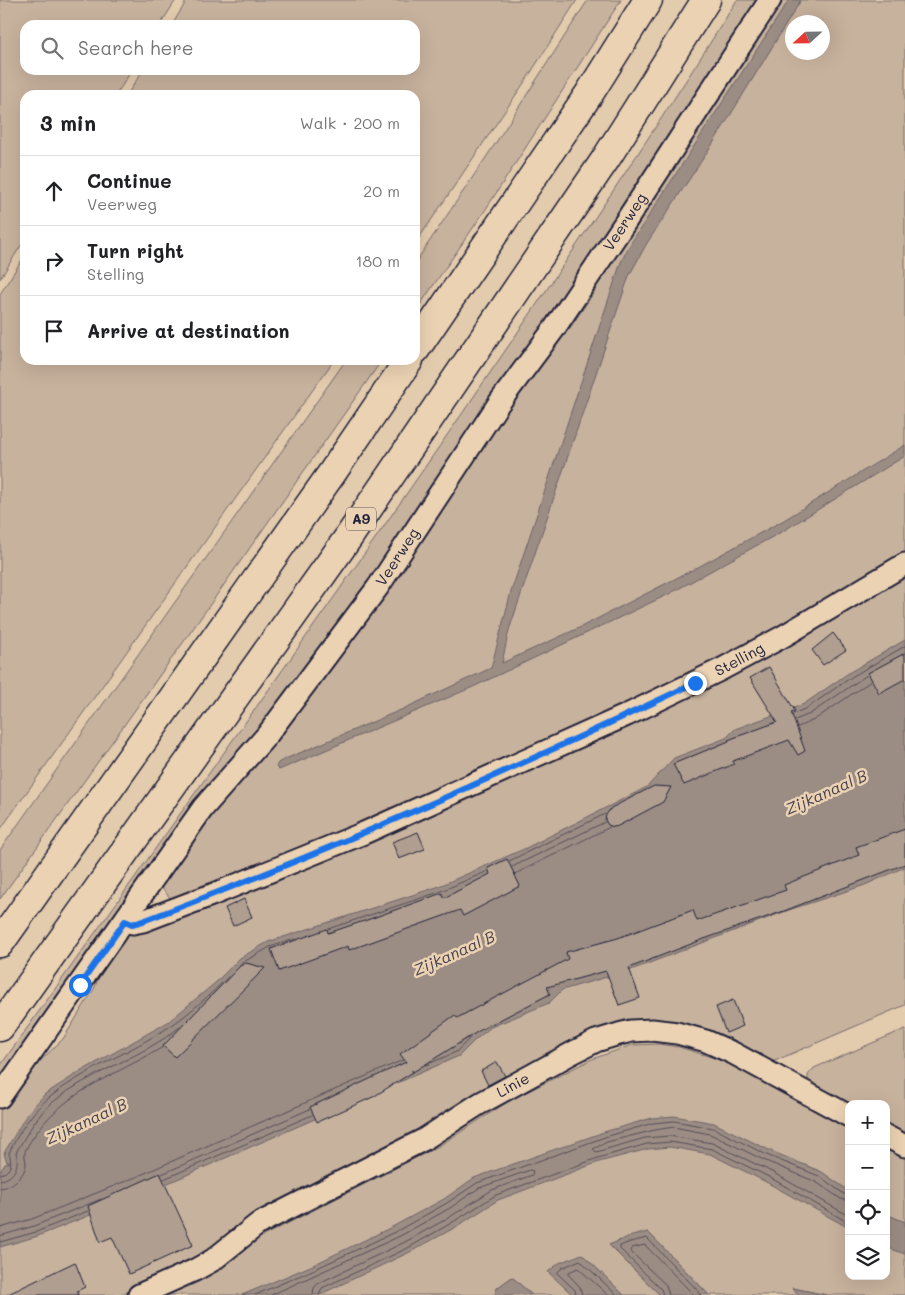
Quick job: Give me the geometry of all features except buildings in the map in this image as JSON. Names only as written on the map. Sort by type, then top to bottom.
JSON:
[{"type":"highway","points":[[420,343],[589,94],[648,0]]},
{"type":"highway","name":"A9","points":[[0,1027],[348,538],[605,160],[706,0]]},
{"type":"highway","points":[[0,943],[332,474],[405,365]]},
{"type":"street","name":"Veerweg","points":[[0,1097],[204,808],[268,734],[378,587],[498,403],[554,329],[621,229],[701,109],[770,0]]},
{"type":"street","name":"Stelling","points":[[125,921],[132,924],[143,921],[309,856],[429,805],[618,719],[702,679],[782,637],[905,564]]},
{"type":"street","name":"Linie","points":[[139,1295],[213,1260],[258,1224],[423,1140],[479,1104],[579,1049],[625,1033],[652,1030],[677,1033],[706,1040],[845,1114]]},
{"type":"street","points":[[890,1138],[905,1146]]},
{"type":"shaded area","points":[[0,0],[176,0],[163,20],[20,20],[20,75],[129,75],[119,90],[20,90],[20,247],[0,279]]},
{"type":"shaded area","points":[[187,0],[577,0],[528,77],[420,237],[420,90],[130,90],[140,75],[420,75],[420,20],[175,20]]},
{"type":"shaded area","points":[[588,0],[621,0],[484,212],[420,305],[420,256]]},
{"type":"shaded area","points":[[737,0],[761,0],[376,577],[292,688],[206,794],[0,1083],[0,1066],[269,690],[468,405],[636,156]]},
{"type":"shaded area","points":[[778,0],[905,0],[905,557],[787,629],[419,803],[171,899],[160,886],[549,347],[570,328],[595,291],[603,266]]},
{"type":"shaded area","points":[[20,263],[20,365],[330,365],[0,830],[0,294]]},
{"type":"shaded area","points":[[342,365],[378,365],[0,899],[0,850]]},
{"type":"shaded area","points":[[905,569],[905,1005],[770,1063],[640,1023],[199,1261],[119,1295],[0,1295],[0,1111],[33,1068],[63,1039],[94,989],[107,957],[123,938],[132,931],[305,864]]},
{"type":"shaded area","points":[[905,1029],[905,1139],[890,1131],[890,1100],[845,1100],[845,1107],[808,1084],[808,1075],[814,1068]]},
{"type":"shaded area","points":[[658,1044],[679,1047],[727,1062],[845,1121],[845,1280],[890,1280],[890,1145],[905,1153],[905,1295],[827,1295],[793,1288],[800,1295],[709,1295],[648,1232],[609,1245],[660,1295],[624,1295],[582,1254],[549,1272],[573,1295],[532,1295],[512,1277],[497,1288],[495,1295],[157,1295],[261,1235],[265,1235],[439,1146],[509,1101],[592,1059],[632,1045]]},
{"type":"water","points":[[789,0],[801,0],[792,15],[785,15],[785,26],[712,145],[647,243],[629,276],[509,630],[502,663],[581,627],[700,566],[784,520],[905,445],[905,456],[783,531],[669,594],[473,687],[279,770],[276,767],[283,760],[403,709],[491,668],[511,592],[621,262],[629,246]]},
{"type":"water","name":"Zijkanaal B","points":[[905,640],[905,867],[865,885],[789,910],[631,970],[562,990],[549,1003],[491,1027],[459,1056],[143,1194],[38,1236],[0,1247],[0,1172],[5,1164],[10,1162],[7,1162],[4,1154],[6,1152],[4,1153],[27,1114],[45,1094],[168,1022],[215,983],[240,958],[268,942],[437,887],[524,849],[647,787],[674,758],[726,738],[735,729],[804,704],[850,672]]},
{"type":"water","points":[[674,1116],[714,1123],[771,1151],[822,1172],[845,1188],[845,1226],[766,1182],[710,1154],[670,1147],[648,1149],[599,1162],[498,1200],[456,1227],[410,1252],[319,1295],[242,1295],[313,1265],[394,1226],[444,1199],[474,1178],[604,1132],[652,1118]]},
{"type":"water","points":[[890,1216],[905,1222],[905,1254],[890,1248]]},
{"type":"water","points":[[648,1232],[709,1295],[660,1295],[609,1245],[628,1237]]},
{"type":"water","points":[[582,1254],[624,1295],[573,1295],[548,1272],[559,1263]]},
{"type":"water","points":[[512,1277],[532,1295],[495,1295],[497,1288]]},
{"type":"water","points":[[792,1288],[827,1295],[800,1295]]},
{"type":"route","points":[[80,985],[125,921],[132,924],[143,921],[309,856],[429,805],[695,683]]}]
